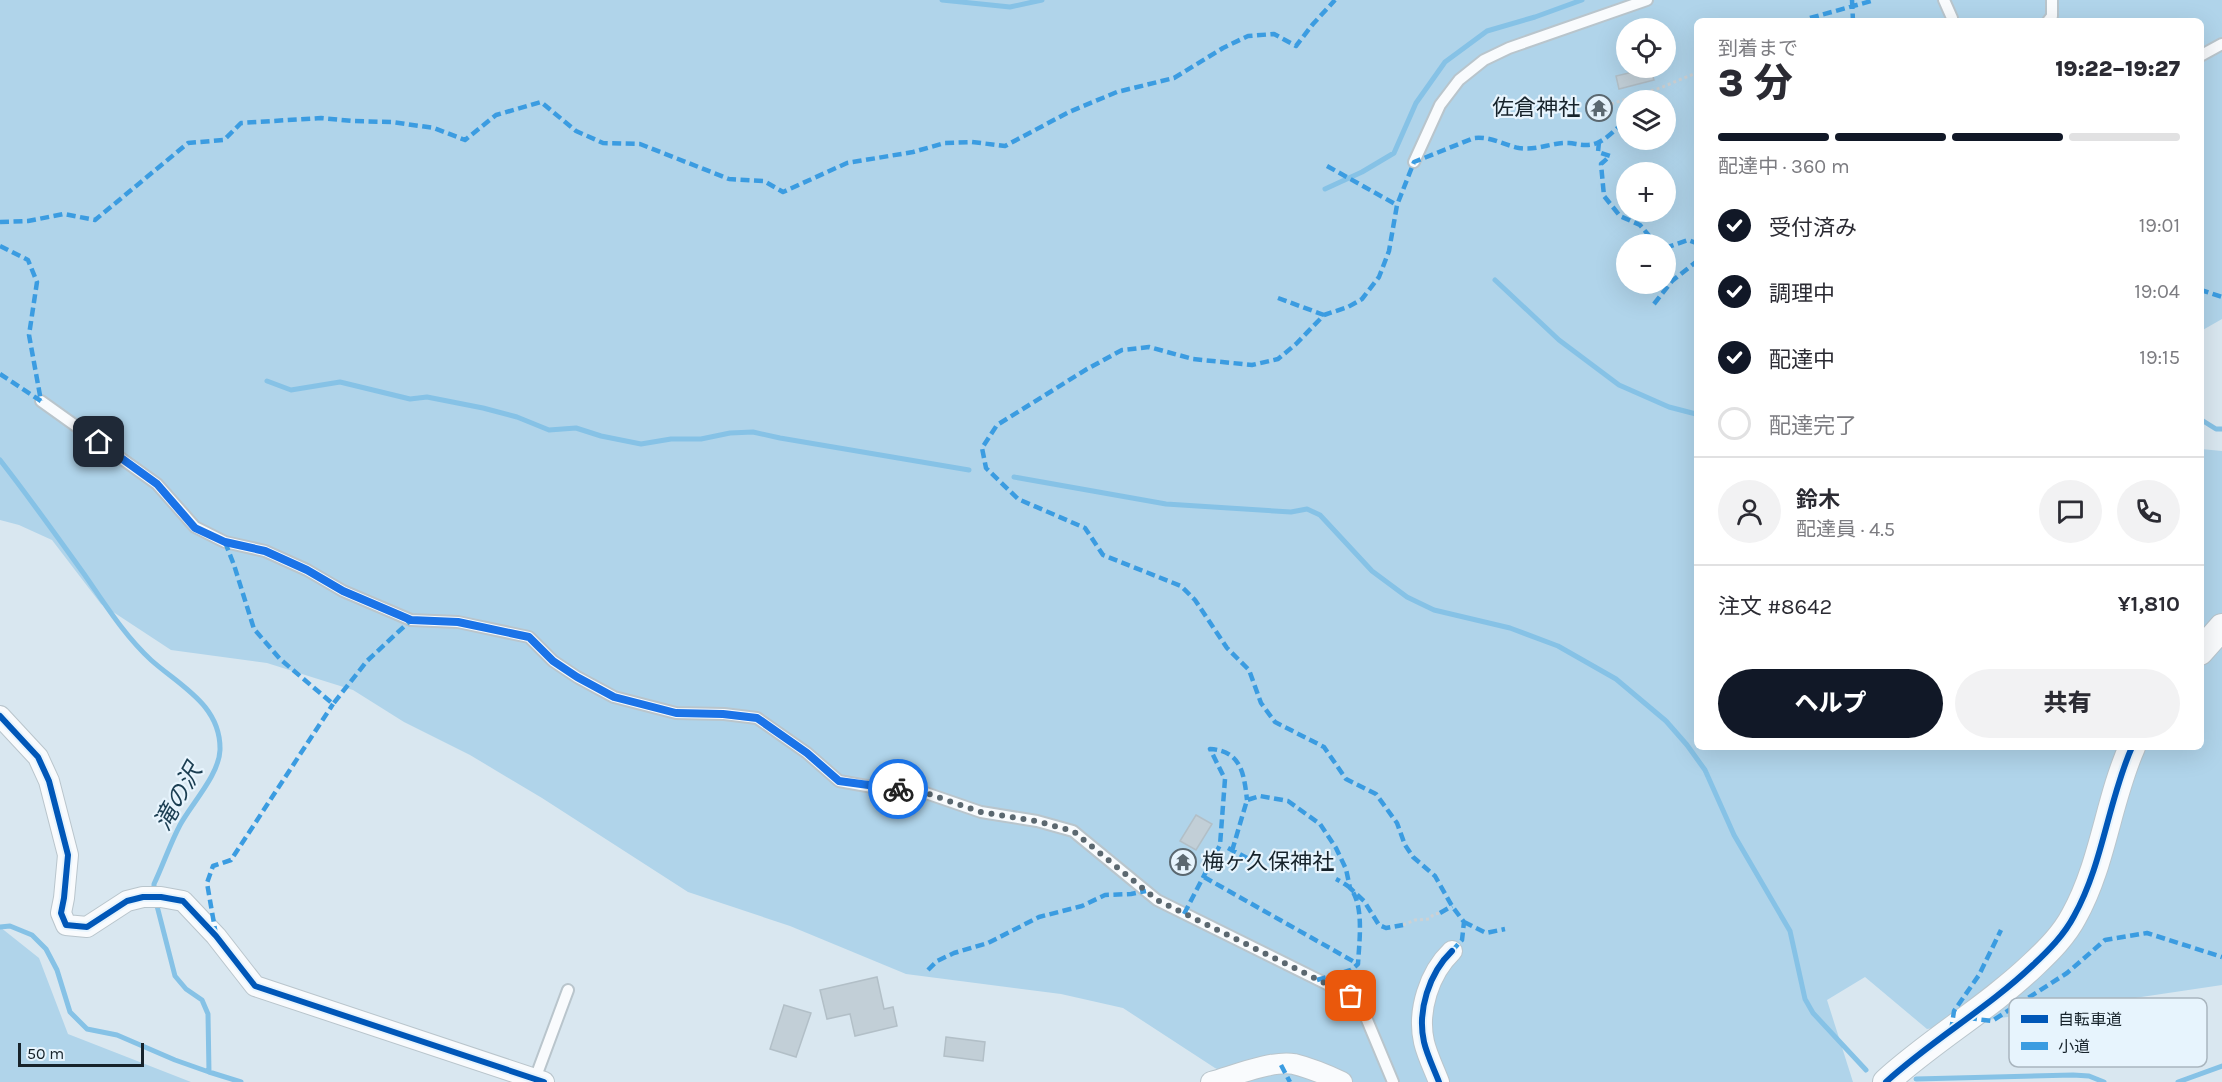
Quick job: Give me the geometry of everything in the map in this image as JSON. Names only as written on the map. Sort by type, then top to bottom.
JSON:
[{"type":"street","points":[[2204,647],[2222,627]]},
{"type":"street","points":[[0,716],[38,757],[49,781],[69,855],[61,913],[66,926],[87,927],[127,902],[152,897],[183,901],[216,936],[255,986],[540,1080]]},
{"type":"street","points":[[1886,1082],[1906,1064],[2020,978],[2056,942],[2074,916],[2086,890],[2116,790],[2132,750]]},
{"type":"street","points":[[1439,1082],[1424,1043],[1422,1011],[1441,962],[1452,951]]},
{"type":"street","points":[[1211,1082],[1266,1067],[1292,1064],[1342,1082]]},
{"type":"lane","points":[[1414,162],[1440,105],[1459,80],[1484,60],[1509,48],[1647,0]]},
{"type":"lane","points":[[1944,0],[1952,18]]},
{"type":"lane","points":[[2050,18],[2052,0]]},
{"type":"lane","points":[[2204,54],[2222,44]]},
{"type":"lane","points":[[40,401],[157,484],[195,528],[225,542],[265,551],[307,570],[343,591],[411,620],[458,622],[529,637],[553,661],[614,697],[676,713],[723,714],[757,718],[807,753],[839,781],[878,788],[920,791],[981,812],[1036,821],[1073,831],[1157,900],[1351,996],[1365,1015],[1393,1082]]},
{"type":"lane","points":[[540,1080],[568,990]]},
{"type":"path","points":[[1611,104],[1694,74]]},
{"type":"path","points":[[1402,925],[1415,920],[1429,919],[1434,914],[1440,913]]},
{"type":"shaded area","points":[[0,0],[2222,0],[2222,319],[2204,329],[2204,18],[1694,18],[1694,750],[2204,750],[2204,449],[2222,451],[2222,985],[2135,998],[2009,998],[2009,1017],[1927,1029],[1865,977],[1827,1000],[1853,1082],[1245,1082],[1215,1068],[1123,1008],[1061,994],[906,974],[790,926],[688,892],[542,798],[470,755],[404,722],[353,690],[267,663],[171,650],[101,604],[52,540],[19,525],[0,520]]},
{"type":"shaded area","points":[[0,927],[39,958],[68,1034],[191,1082],[0,1082]]},
{"type":"building","points":[[1616,78],[1653,78],[1654,80],[1619,89]]},
{"type":"building","name":"佐倉神社","points":[[1604,99],[1609,112],[1595,117],[1590,105]]},
{"type":"building","points":[[1196,815],[1212,824],[1196,850],[1180,841]]},
{"type":"building","points":[[877,977],[884,1009],[893,1007],[897,1026],[855,1036],[850,1014],[827,1019],[820,990]]},
{"type":"building","points":[[784,1005],[811,1013],[796,1057],[770,1049]]},
{"type":"building","points":[[946,1037],[985,1042],[983,1061],[944,1056]]},
{"type":"waterway","points":[[942,0],[1010,7],[1042,0]]},
{"type":"waterway","points":[[1325,189],[1362,172],[1394,153],[1416,103],[1445,62],[1487,31],[1582,0]]},
{"type":"waterway","points":[[1495,280],[1559,340],[1619,385],[1669,407],[1694,413]]},
{"type":"waterway","points":[[267,381],[291,390],[340,382],[410,399],[427,397],[483,408],[517,417],[549,430],[576,428],[641,444],[753,432],[969,470]]},
{"type":"waterway","points":[[2204,422],[2216,429],[2222,429]]},
{"type":"waterway","name":"滝の沢","points":[[0,460],[115,619],[151,660],[197,698],[214,721],[219,734],[220,750],[215,769],[176,832],[154,884],[154,893]]},
{"type":"waterway","points":[[1014,477],[1166,504],[1291,512],[1307,509],[1320,515],[1372,571],[1407,597],[1434,610],[1510,628],[1558,646],[1616,679],[1666,721],[1705,770],[1734,835],[1790,931],[1805,999],[1813,1013],[1866,1070]]},
{"type":"waterway","name":"滝の沢","points":[[156,902],[175,976],[186,989],[202,1000],[208,1014],[209,1072],[241,1082]]},
{"type":"waterway","points":[[0,927],[10,926],[32,935],[46,949],[57,970],[70,1012],[87,1029],[117,1035],[209,1072]]},
{"type":"waterway","points":[[2178,1082],[2222,1066]]},
{"type":"waterway","points":[[1916,1079],[2073,1075],[2089,1076],[2104,1082]]},
{"type":"marked path","points":[[0,222],[28,221],[64,214],[95,220],[188,143],[224,140],[241,123],[321,118],[392,122],[434,128],[465,140],[496,115],[541,102],[576,131],[603,143],[640,144],[729,179],[764,181],[783,192],[847,163],[913,152],[945,143],[972,142],[1005,146],[1069,112],[1117,92],[1174,78],[1223,48],[1248,36],[1274,34],[1296,46],[1335,0]]},
{"type":"marked path","points":[[1852,0],[1853,18]]},
{"type":"marked path","points":[[1810,18],[1875,0]]},
{"type":"marked path","points":[[1452,951],[1462,940],[1464,922],[1435,876],[1413,857],[1405,845],[1397,823],[1376,794],[1346,779],[1324,747],[1275,722],[1261,703],[1249,670],[1227,648],[1195,600],[1181,586],[1103,555],[1085,528],[1018,499],[986,468],[982,448],[997,425],[1122,350],[1149,347],[1193,359],[1252,365],[1278,359],[1324,315],[1348,307],[1362,299],[1379,277],[1389,251],[1397,205],[1414,162],[1474,138],[1486,138],[1526,149],[1563,143],[1593,144],[1616,129]]},
{"type":"marked path","points":[[1599,142],[1598,152],[1610,156],[1601,164],[1604,196],[1620,216],[1640,225],[1648,234]]},
{"type":"marked path","points":[[1327,166],[1397,205]]},
{"type":"marked path","points":[[1676,244],[1688,240],[1694,242]]},
{"type":"marked path","points":[[0,246],[28,260],[37,282],[29,335],[41,401]]},
{"type":"marked path","points":[[1654,304],[1672,281],[1694,264]]},
{"type":"marked path","points":[[2204,291],[2222,297]]},
{"type":"marked path","points":[[1278,298],[1324,315]]},
{"type":"marked path","points":[[0,374],[41,401]]},
{"type":"marked path","points":[[225,542],[254,629],[280,659],[333,704],[367,661],[411,620]]},
{"type":"marked path","points":[[216,935],[207,883],[213,866],[231,860],[333,704]]},
{"type":"marked path","points":[[1184,914],[1220,845],[1225,779],[1210,749],[1228,754],[1235,759],[1242,773],[1247,800]]},
{"type":"marked path","points":[[1232,851],[1247,800],[1260,796],[1288,801],[1320,824],[1336,848],[1346,869],[1350,888],[1364,901],[1379,925],[1386,928],[1403,925]]},
{"type":"marked path","points":[[1228,848],[1247,858]]},
{"type":"marked path","points":[[1204,877],[1358,964]]},
{"type":"marked path","points":[[1317,980],[1351,970],[1358,964],[1360,924],[1357,903],[1349,887],[1336,879]]},
{"type":"marked path","points":[[928,970],[937,961],[954,953],[988,943],[1039,917],[1082,906],[1105,895],[1146,891]]},
{"type":"marked path","points":[[1440,913],[1452,906]]},
{"type":"marked path","points":[[1464,922],[1486,933],[1505,929]]},
{"type":"marked path","points":[[1951,1031],[1954,1011],[1979,975],[2001,930]]},
{"type":"marked path","points":[[2028,998],[2067,973],[2105,940],[2147,933],[2222,957]]},
{"type":"marked path","points":[[1968,1018],[1992,1021],[2009,1010]]},
{"type":"marked path","points":[[1281,1065],[1290,1082]]},
{"type":"cycle path","points":[[0,716],[38,757],[49,781],[68,855],[61,913],[66,925],[87,927],[127,901],[143,897],[183,901],[216,936],[255,986],[544,1082]]},
{"type":"cycle path","points":[[1886,1082],[2016,981],[2045,954],[2066,930],[2092,875],[2131,750]]},
{"type":"cycle path","points":[[1439,1082],[1424,1042],[1422,1018],[1431,981],[1452,951]]},
{"type":"way so far","points":[[898,789],[920,791],[981,812],[1036,821],[1073,831],[1157,900],[1351,996]]},
{"type":"place","name":"佐倉神社","points":[[1599,108]]},
{"type":"place","name":"梅ヶ久保神社","points":[[1183,862]]},
{"type":"route","points":[[99,442],[157,484],[195,528],[225,542],[265,551],[307,570],[343,591],[411,620],[458,622],[529,637],[553,661],[614,697],[676,713],[723,714],[757,718],[807,753],[839,781],[898,789]]}]
